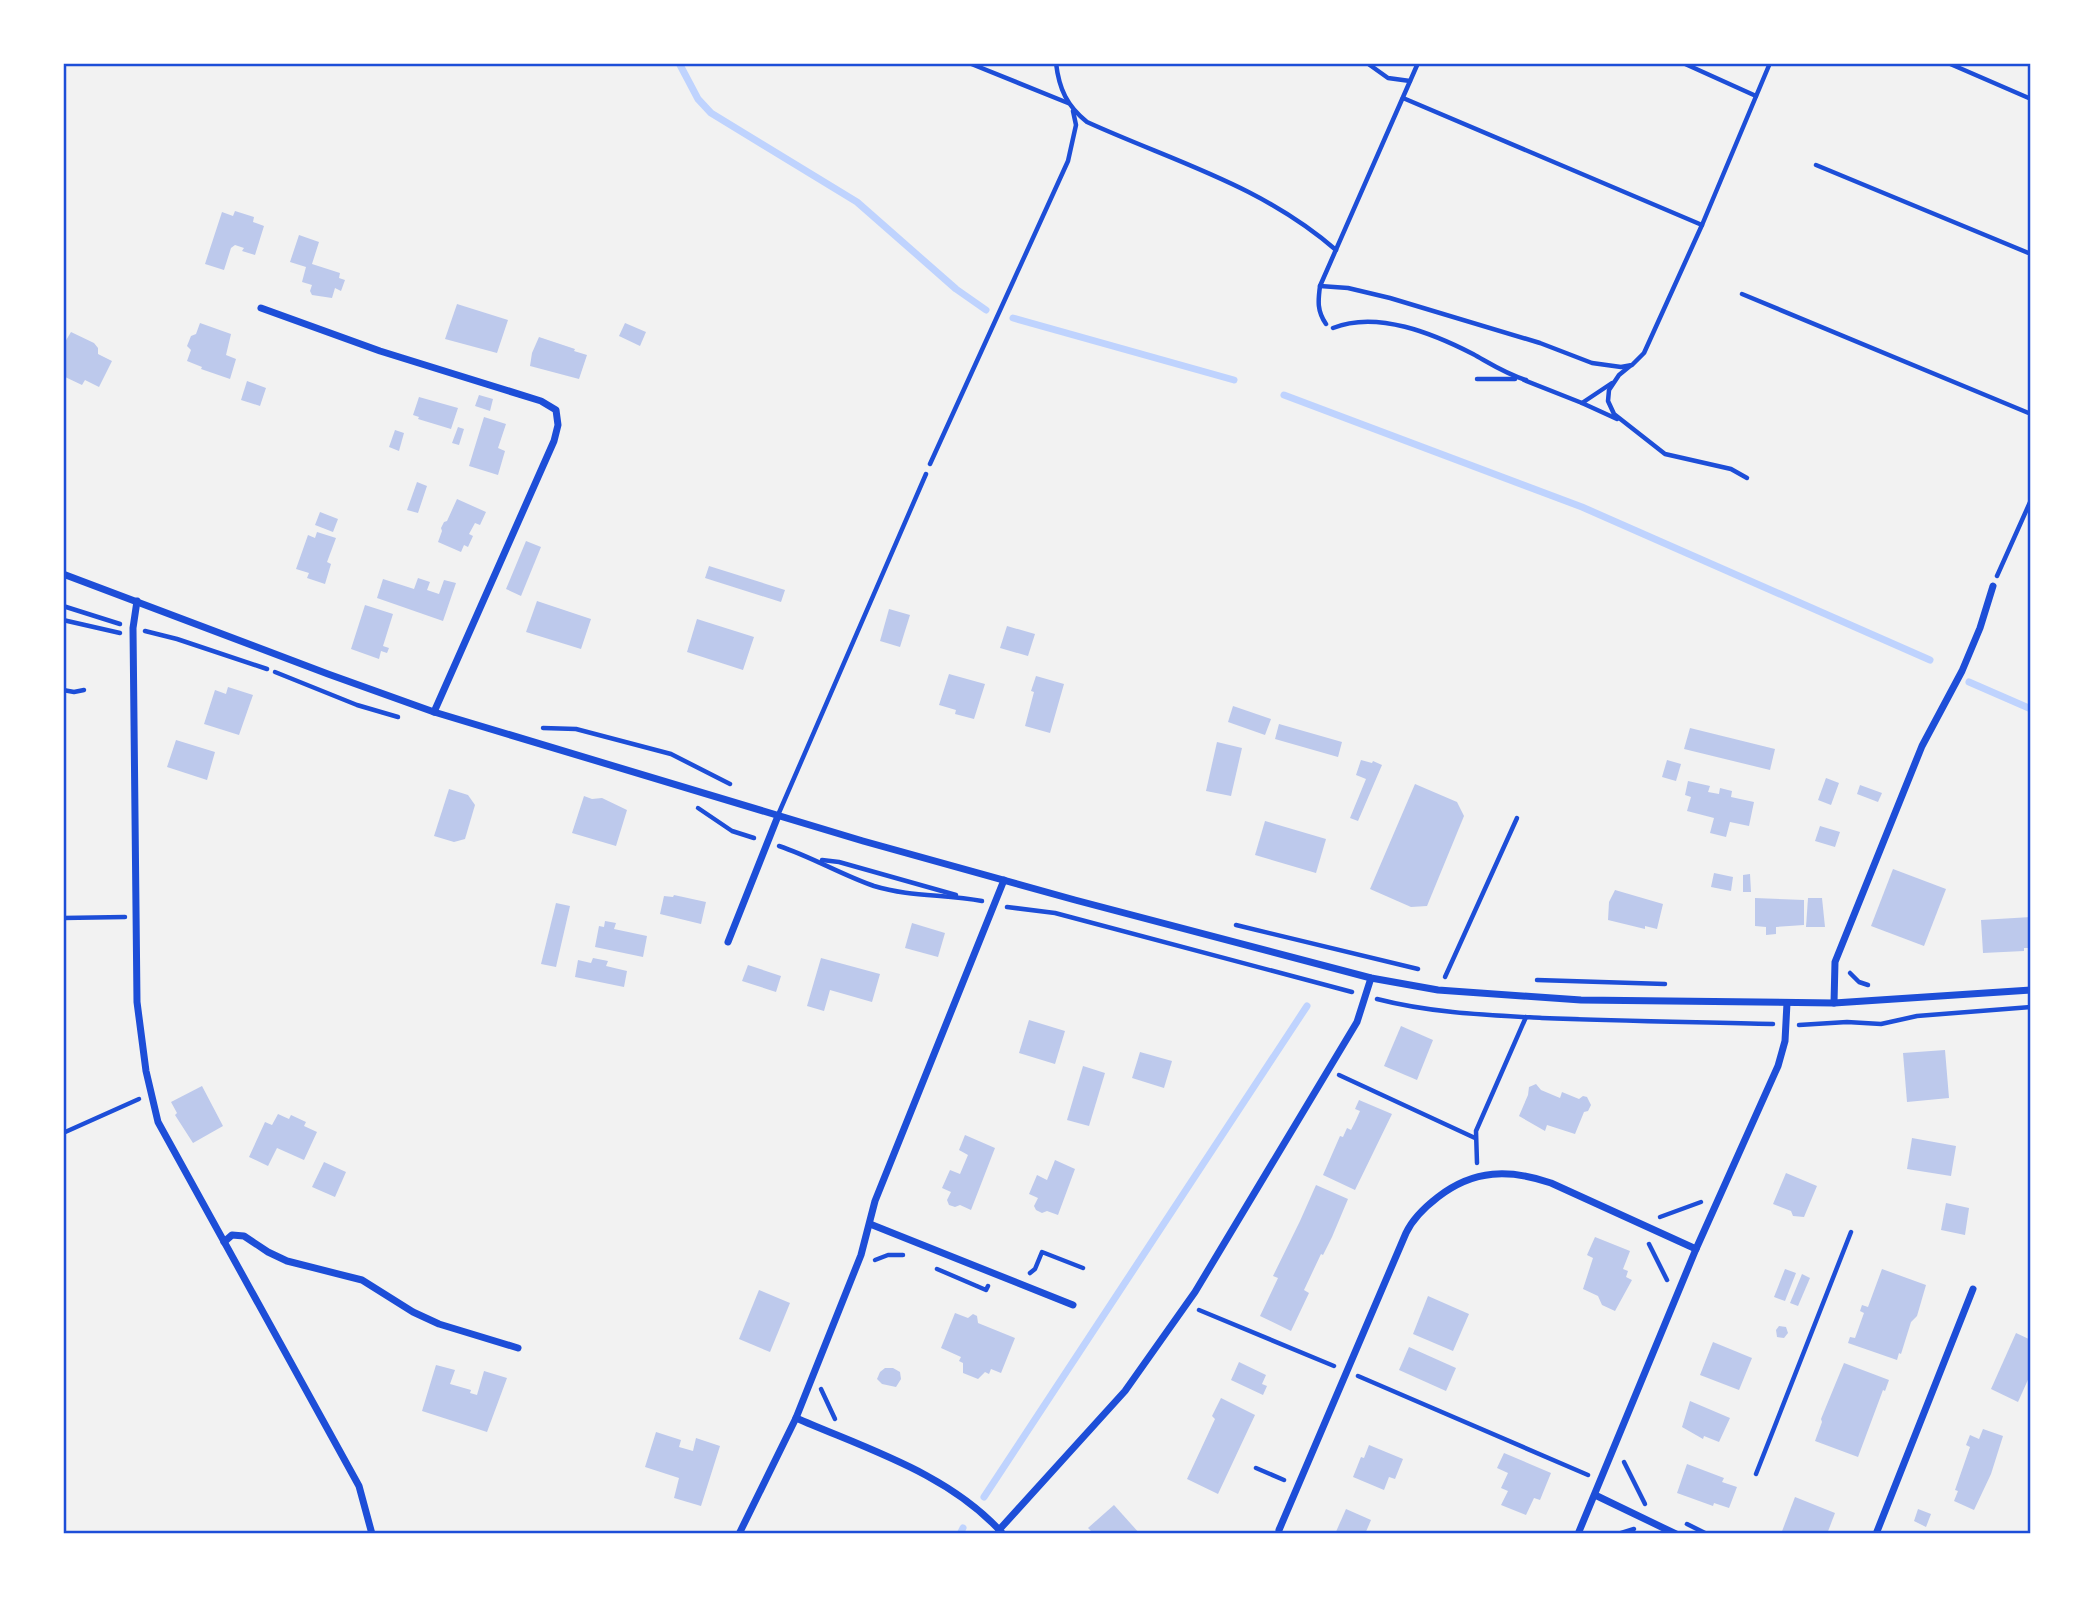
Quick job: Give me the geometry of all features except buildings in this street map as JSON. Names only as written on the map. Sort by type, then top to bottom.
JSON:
[{"type":"street","points":[[261,308],[380,351],[541,401],[556,410],[558,425],[554,441],[435,712]]},
{"type":"street","points":[[63,574],[435,712],[778,816],[1074,900],[1371,978],[1438,990],[1581,1000],[1834,1003],[2031,990]]},
{"type":"street","points":[[1834,1003],[1835,962],[1922,746],[1962,671],[1980,628],[1993,586]]},
{"type":"street","points":[[137,601],[133,628],[137,1002],[145,1072],[158,1122],[359,1486],[373,1534]]},
{"type":"street","points":[[727,942],[778,816]]},
{"type":"street","points":[[739,1534],[796,1418],[861,1255],[875,1201],[1004,880]]},
{"type":"street","points":[[796,1418],[940,1482],[962,1497],[1001,1532],[1125,1391],[1195,1292],[1357,1022],[1371,978]]},
{"type":"street","points":[[1578,1534],[1696,1248],[1778,1066],[1784,1041],[1787,1003]]},
{"type":"street","points":[[1279,1530],[1409,1226],[1429,1204],[1450,1188],[1488,1173],[1535,1178],[1696,1248]]},
{"type":"street","points":[[870,1224],[1073,1305]]},
{"type":"street","points":[[224,1242],[232,1235],[242,1235],[277,1257],[362,1280],[413,1312],[439,1324],[518,1348]]},
{"type":"street","points":[[1876,1534],[1973,1289]]},
{"type":"street","points":[[1595,1495],[1676,1534]]},
{"type":"lane","points":[[778,816],[926,474]]},
{"type":"path","points":[[969,63],[1068,103]]},
{"type":"path","points":[[1056,63],[1061,91],[1073,111],[1087,122],[1243,188],[1283,209],[1336,250]]},
{"type":"path","points":[[1367,63],[1388,78],[1410,81]]},
{"type":"path","points":[[1326,324],[1318,307],[1320,286],[1418,63]]},
{"type":"path","points":[[1683,63],[1756,96]]},
{"type":"path","points":[[1582,403],[1613,383],[1644,353],[1702,225],[1770,63]]},
{"type":"path","points":[[1948,63],[2031,99]]},
{"type":"path","points":[[1402,98],[1702,225]]},
{"type":"path","points":[[926,474],[1068,161],[1076,125],[1073,111]]},
{"type":"path","points":[[1816,165],[2031,254]]},
{"type":"path","points":[[1320,286],[1348,288],[1390,298],[1540,343],[1592,363],[1620,367],[1632,365]]},
{"type":"path","points":[[1742,294],[2031,414]]},
{"type":"path","points":[[1333,328],[1360,322],[1409,328],[1471,354],[1507,374],[1623,421]]},
{"type":"path","points":[[1477,379],[1526,380]]},
{"type":"path","points":[[1613,383],[1608,401],[1614,414],[1665,454],[1718,465],[1748,478]]},
{"type":"path","points":[[1993,586],[2031,500]]},
{"type":"path","points":[[63,606],[133,628]]},
{"type":"path","points":[[63,620],[117,634],[133,628]]},
{"type":"path","points":[[63,690],[84,690]]},
{"type":"path","points":[[540,728],[576,729],[671,754],[736,787]]},
{"type":"path","points":[[1438,990],[1517,818]]},
{"type":"path","points":[[814,859],[839,862],[967,898]]},
{"type":"path","points":[[1071,918],[1074,900]]},
{"type":"path","points":[[63,918],[136,917]]},
{"type":"path","points":[[1235,925],[1419,970]]},
{"type":"path","points":[[1835,970],[1848,971],[1859,982],[1876,986]]},
{"type":"path","points":[[1445,976],[1452,977]]},
{"type":"path","points":[[1534,980],[1672,984]]},
{"type":"path","points":[[1338,1074],[1475,1138]]},
{"type":"path","points":[[63,1133],[151,1094]]},
{"type":"path","points":[[1756,1474],[1851,1232]]},
{"type":"path","points":[[899,1254],[905,1238]]},
{"type":"path","points":[[1023,1272],[1033,1272],[1042,1252],[1083,1268]]},
{"type":"path","points":[[861,1255],[874,1260],[899,1254],[909,1257]]},
{"type":"path","points":[[931,1266],[986,1290],[993,1272]]},
{"type":"path","points":[[1195,1308],[1589,1475]]},
{"type":"path","points":[[1353,1388],[1364,1364]]},
{"type":"path","points":[[810,1383],[820,1387],[831,1406],[836,1423],[832,1434]]},
{"type":"path","points":[[1624,1461],[1645,1504]]},
{"type":"path","points":[[1618,1534],[1633,1529]]},
{"type":"waterway","points":[[679,63],[698,99],[711,113],[857,202],[956,289],[986,310]]},
{"type":"waterway","points":[[1013,318],[1234,380]]},
{"type":"waterway","points":[[1284,395],[1582,507],[1930,660]]},
{"type":"waterway","points":[[1969,682],[2031,709]]},
{"type":"waterway","points":[[984,1497],[1307,1006]]},
{"type":"waterway","points":[[960,1534],[963,1528]]}]
